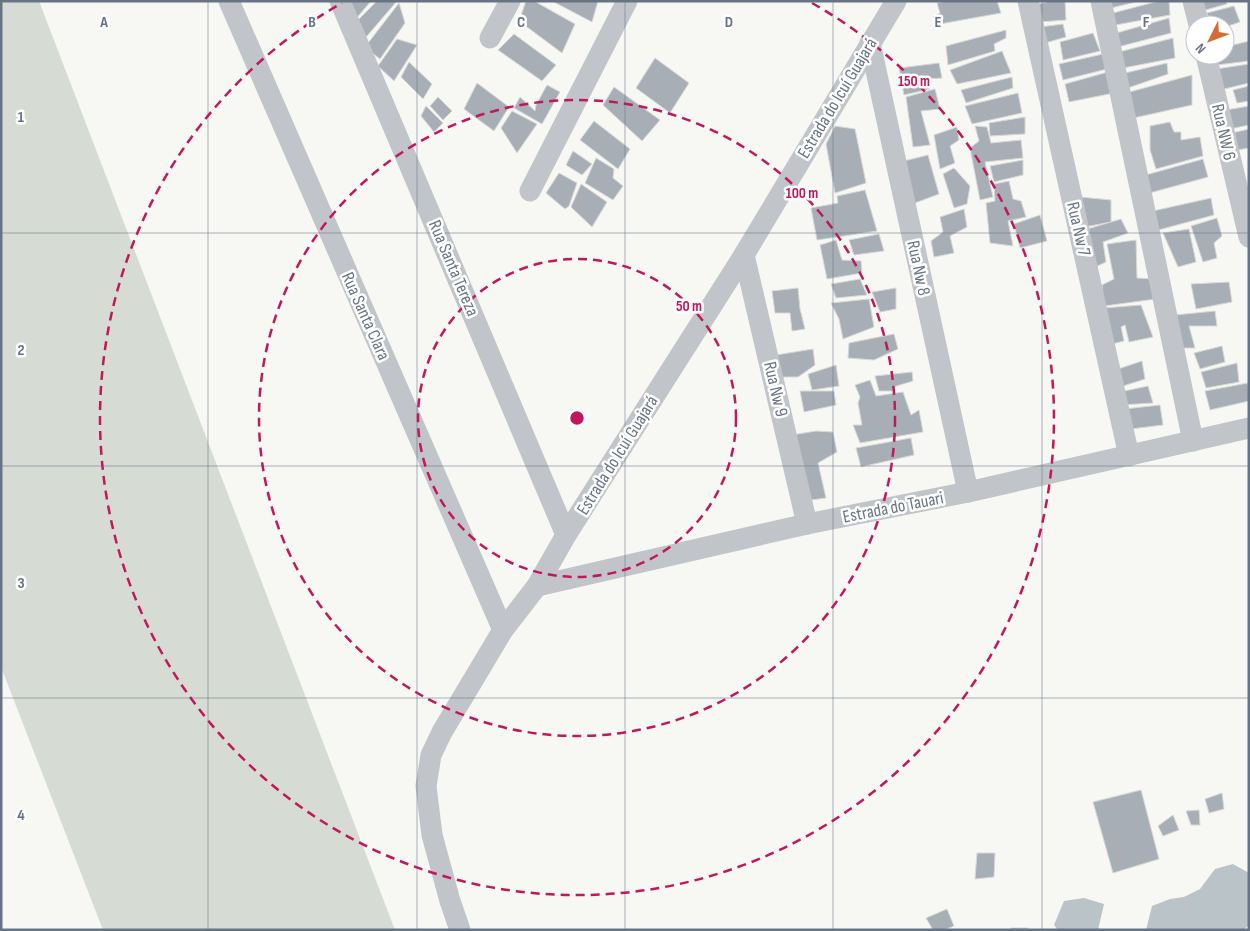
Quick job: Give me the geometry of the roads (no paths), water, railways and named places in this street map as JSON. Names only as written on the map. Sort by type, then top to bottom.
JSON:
[{"type":"street","name":"Rua Santa Clara","points":[[229,1],[503,630]]},
{"type":"street","name":"Rua Santa Tereza","points":[[340,1],[566,535]]},
{"type":"street","points":[[490,38],[510,1]]},
{"type":"street","points":[[530,191],[626,1]]},
{"type":"street","name":"Rua Nw 7","points":[[1028,1],[1130,456]]},
{"type":"street","points":[[1101,1],[1193,442]]},
{"type":"street","points":[[1193,1],[1196,15]]},
{"type":"street","name":"Estrada do Icuí Guajará","points":[[460,930],[432,835],[426,786],[431,755],[442,732],[503,630],[537,586],[566,535],[744,255],[870,43],[892,2]]},
{"type":"street","name":"Rua Nw 8","points":[[870,43],[968,492]]},
{"type":"street","name":"Rua NW 6","points":[[1209,65],[1245,201],[1249,237]]},
{"type":"street","name":"Rua Nw 9","points":[[744,255],[807,524]]},
{"type":"street","name":"Estrada do Tauari","points":[[537,586],[807,524],[968,492],[1249,428]]}]
